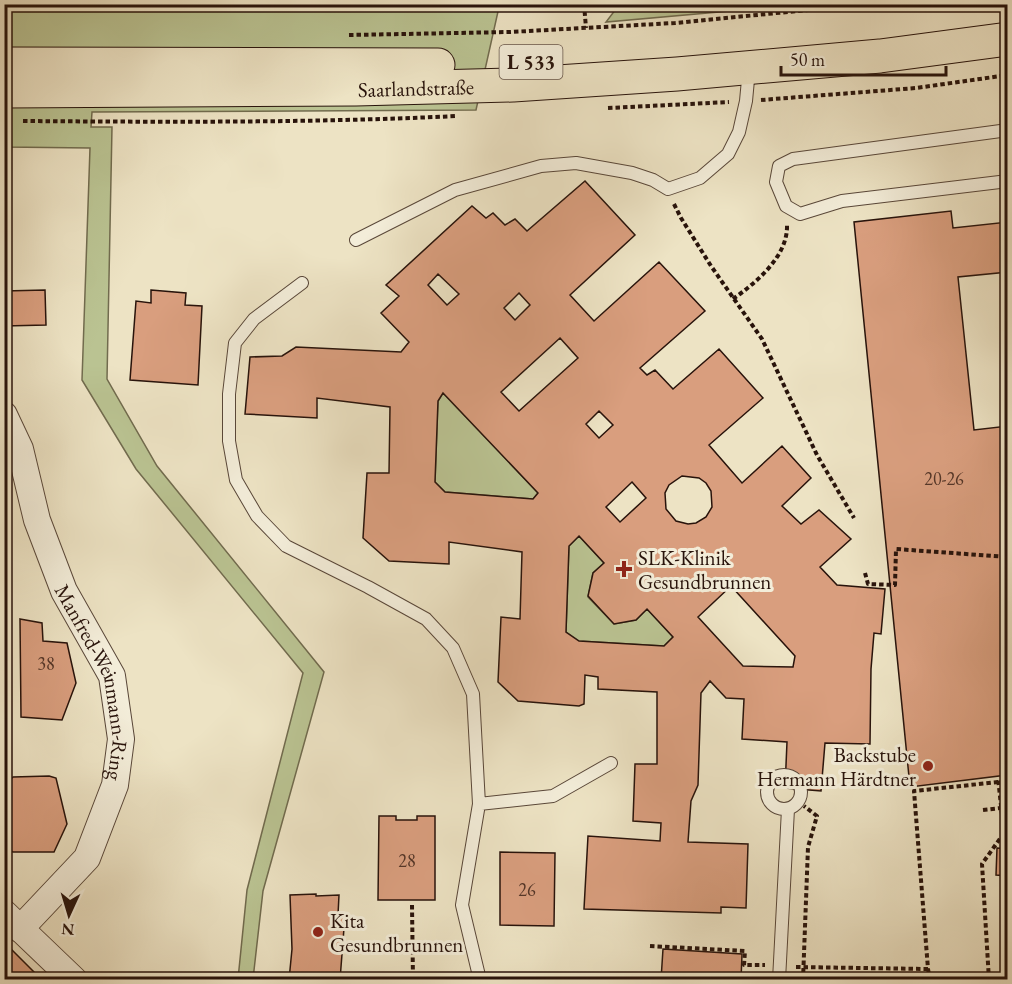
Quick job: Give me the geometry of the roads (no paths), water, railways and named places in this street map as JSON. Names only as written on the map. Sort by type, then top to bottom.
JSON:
[{"type":"main road","name":"Saarlandstraße","points":[[4,64],[429,65],[561,61],[814,42],[1008,22]]},
{"type":"main road","name":"Saarlandstraße","points":[[10,106],[345,89],[513,85],[880,56],[1008,39]]},
{"type":"street","name":"Manfred-Weinmann-Ring","points":[[4,415],[20,449],[37,520],[64,591],[112,676],[121,739],[115,785],[87,858],[12,921],[74,980]]},
{"type":"lane","points":[[356,240],[455,190],[541,166],[576,163],[653,180],[668,189],[700,178],[728,154],[739,132],[746,101],[749,68]]},
{"type":"lane","points":[[1008,130],[793,159],[779,166],[776,182],[786,206],[800,214],[842,201],[1008,182]]},
{"type":"lane","points":[[302,283],[254,319],[235,343],[229,394],[229,441],[236,480],[257,516],[286,546],[368,586],[426,619],[453,648],[473,694],[479,804],[462,905],[480,980]]},
{"type":"lane","points":[[479,804],[553,796],[610,763]]},
{"type":"lane","points":[[783,774],[798,781],[801,793],[799,801],[788,809],[774,807],[769,801],[766,788],[772,779],[783,774]]},
{"type":"lane","points":[[779,980],[788,809]]},
{"type":"place","name":"SLK-Klinik Gesundbrunnen","points":[[624,569]]},
{"type":"place","name":"Backstube Hermann Härdtner","points":[[928,766]]},
{"type":"place","name":"Kita Gesundbrunnen","points":[[318,932]]}]
